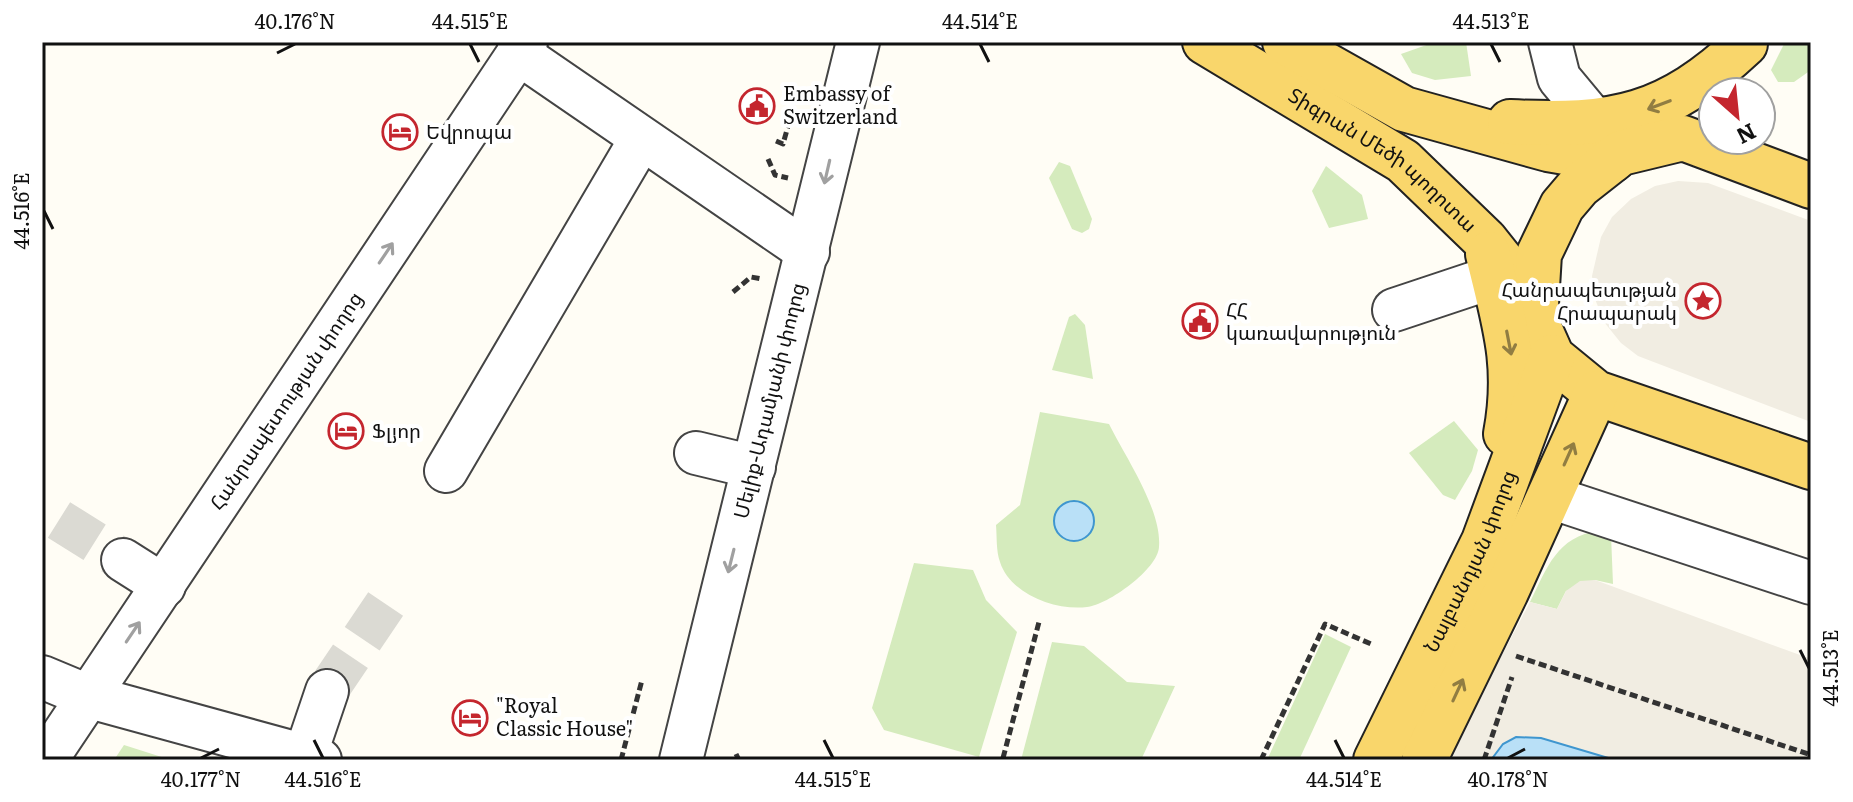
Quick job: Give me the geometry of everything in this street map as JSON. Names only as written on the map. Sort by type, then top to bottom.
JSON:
[{"type":"main road","name":"Տիգրան Մեծի պողոտա","points":[[1205,42],[1403,161],[1489,258],[1536,304]]},
{"type":"main road","name":"Տիգրան Մեծի պողոտա","points":[[1285,42],[1404,109],[1548,149],[1609,145]]},
{"type":"main road","points":[[1746,43],[1711,77],[1663,106],[1609,145],[1550,228],[1539,254],[1536,304],[1540,330],[1552,357],[1596,393],[1811,467]]},
{"type":"main road","points":[[1724,76],[1746,43]]},
{"type":"main road","points":[[1683,138],[1697,117]]},
{"type":"main road","points":[[1609,145],[1683,138],[1811,186]]},
{"type":"main road","points":[[1484,541],[1514,393],[1511,349],[1489,258]]},
{"type":"main road","name":"Նալբանդյան փողոց","points":[[1376,760],[1484,541],[1552,357]]},
{"type":"main road","points":[[1424,760],[1550,497],[1596,393]]},
{"type":"street","name":"Մելիք-Ադամյանի փողոց","points":[[681,760],[858,42]]},
{"type":"street","points":[[1550,42],[1559,78],[1609,145]]},
{"type":"street","points":[[522,48],[641,139],[808,252]]},
{"type":"street","name":"Հանրապետության փողոց","points":[[46,760],[522,48]]},
{"type":"street","points":[[446,471],[641,139]]},
{"type":"street","points":[[1394,310],[1489,258]]},
{"type":"street","points":[[696,453],[754,467]]},
{"type":"street","points":[[1550,497],[1811,583]]},
{"type":"street","points":[[123,560],[164,586]]},
{"type":"street","points":[[42,677],[90,697],[312,758],[327,691]]},
{"type":"path","points":[[776,141],[783,144],[792,112]]},
{"type":"path","points":[[768,159],[775,175]]},
{"type":"path","points":[[733,292],[751,277]]},
{"type":"path","points":[[1003,758],[1039,622]]},
{"type":"path","points":[[1261,760],[1325,624],[1371,644]]},
{"type":"path","points":[[1484,760],[1519,657],[1811,755]]},
{"type":"path","points":[[621,760],[642,680]]},
{"type":"path","points":[[632,722],[639,724]]},
{"type":"green space","points":[[1435,42],[1466,42],[1471,76],[1435,80],[1412,73],[1401,54]]},
{"type":"green space","points":[[1785,42],[1811,45],[1811,70],[1794,82],[1778,82],[1771,70]]},
{"type":"green space","points":[[1059,162],[1070,166],[1092,219],[1089,229],[1082,233],[1072,229],[1049,178]]},
{"type":"green space","points":[[1326,166],[1362,195],[1368,219],[1329,228],[1312,191]]},
{"type":"green space","points":[[1075,314],[1085,325],[1093,379],[1052,370],[1069,317]]},
{"type":"green space","points":[[1040,412],[1109,424],[1142,484],[1155,517],[1159,547],[1150,565],[1119,593],[1096,605],[1075,608],[1036,598],[1013,583],[999,558],[996,525],[1020,505]]},
{"type":"green space","points":[[1454,421],[1478,450],[1472,471],[1455,500],[1443,495],[1409,453]]},
{"type":"green space","points":[[1599,531],[1611,535],[1613,584],[1595,580],[1566,591],[1557,609],[1530,602],[1548,566],[1563,547],[1573,539]]},
{"type":"green space","points":[[914,563],[973,570],[986,600],[1017,632],[979,757],[884,730],[872,708]]},
{"type":"green space","points":[[1325,634],[1351,647],[1299,760],[1267,760]]},
{"type":"green space","points":[[1052,642],[1084,646],[1127,682],[1175,686],[1141,760],[1021,760]]},
{"type":"green space","points":[[124,745],[171,760],[114,760]]},
{"type":"shaded area","name":"Հանրապետւթյան Հրապարակ","points":[[1678,181],[1708,183],[1811,221],[1811,422],[1638,356],[1621,343],[1604,322],[1595,299],[1592,276],[1601,237],[1612,217],[1631,199],[1655,186]]},
{"type":"shaded area","points":[[1595,580],[1811,659],[1811,760],[1615,760],[1541,738],[1516,737],[1503,744],[1491,760],[1447,760],[1530,602],[1557,609],[1566,591],[1580,581]]},
{"type":"water","points":[[1074,501],[1088,507],[1094,521],[1088,535],[1074,541],[1060,535],[1054,521],[1060,507]]},
{"type":"water","points":[[1516,737],[1541,738],[1615,760],[1491,760],[1503,744]]},
{"type":"tunnel","points":[[59,520],[123,560]]},
{"type":"tunnel","points":[[327,691],[395,590]]},
{"type":"place","name":"Embassy of Switzerland","points":[[757,106]]},
{"type":"place","name":"Եվրոպա","points":[[400,132]]},
{"type":"place","name":"Հանրապետւթյան Հրապարակ","points":[[1703,301]]},
{"type":"place","name":"ՀՀ կառավարություն","points":[[1200,321]]},
{"type":"place","name":"Ֆլյոր","points":[[346,431]]},
{"type":"place","name":"\"Royal Classic House\"","points":[[470,718]]}]
